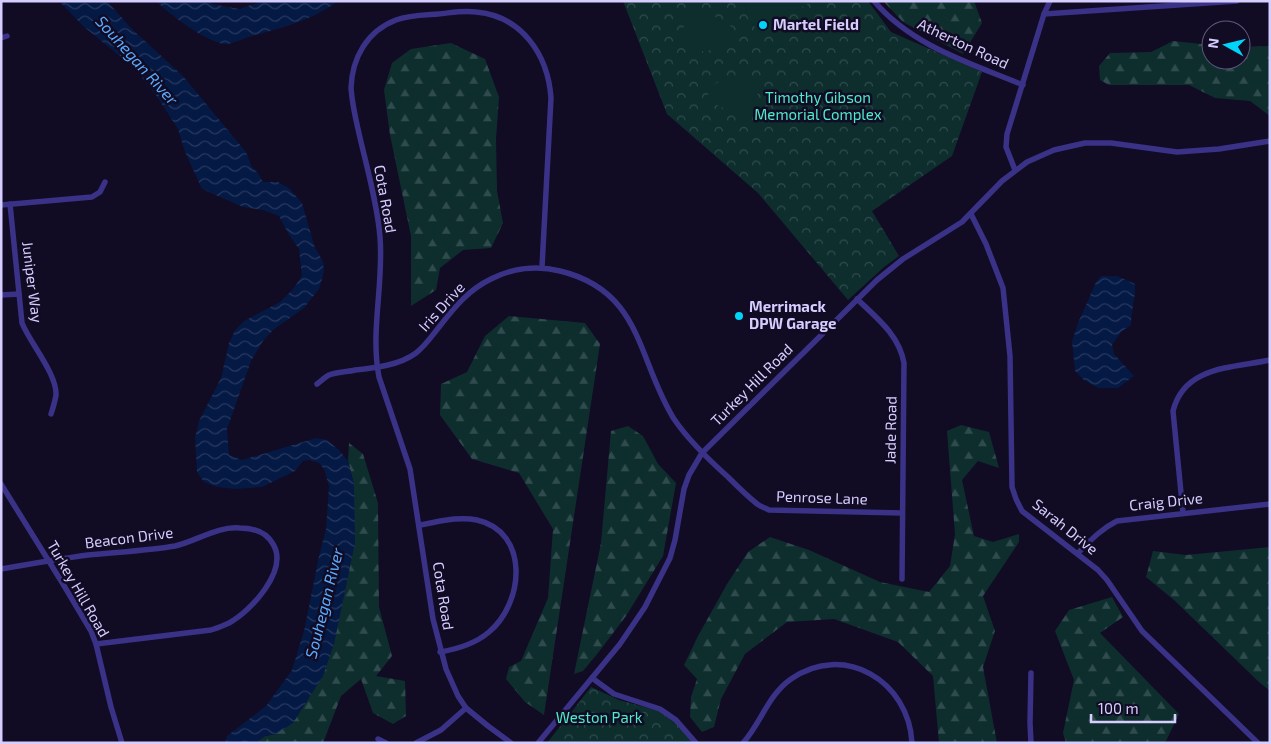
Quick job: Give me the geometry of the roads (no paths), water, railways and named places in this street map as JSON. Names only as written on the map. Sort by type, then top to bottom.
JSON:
[{"type":"street","name":"Atherton Road","points":[[874,1],[889,18],[913,37],[1023,85]]},
{"type":"street","points":[[1015,170],[1008,154],[1006,140],[1044,14],[1050,1]]},
{"type":"street","points":[[1044,14],[1237,1]]},
{"type":"street","name":"Cota Road","points":[[511,743],[466,708],[451,682],[440,652],[432,619],[410,469],[377,367],[375,350],[381,257],[379,223],[351,88],[352,71],[363,46],[374,34],[388,24],[412,16],[465,12],[485,13],[504,20],[520,30],[539,52],[547,70],[551,98],[542,267]]},
{"type":"street","name":"Turkey Hill Road","points":[[538,743],[620,644],[638,619],[670,558],[684,489],[689,475],[702,453],[857,299],[888,271],[952,230],[971,214],[1015,170],[1027,162],[1054,150],[1085,144],[1111,143],[1163,151],[1187,152],[1270,141]]},
{"type":"street","points":[[1,205],[92,196],[100,192],[105,182]]},
{"type":"street","name":"Juniper Way","points":[[10,204],[20,314],[25,331],[53,379],[56,394],[51,414]]},
{"type":"street","name":"Sarah Drive","points":[[971,214],[986,244],[1003,288],[1010,356],[1012,487],[1022,511],[1078,553],[1107,580],[1142,631],[1258,743]]},
{"type":"street","name":"Iris Drive","points":[[317,384],[329,376],[404,360],[416,353],[459,302],[480,285],[503,274],[542,267],[571,273],[583,278],[606,292],[615,301],[634,327],[659,389],[675,419],[702,453]]},
{"type":"street","points":[[1,295],[18,294]]},
{"type":"street","name":"Jade Road","points":[[857,299],[895,338],[901,350],[904,377],[902,579]]},
{"type":"street","points":[[1183,513],[1173,411],[1176,398],[1183,387],[1194,378],[1206,373],[1270,360]]},
{"type":"street","name":"Penrose Lane","points":[[702,453],[757,505],[769,510],[902,513]]},
{"type":"street","name":"Turkey Hill Road","points":[[1,484],[88,625],[96,644],[122,743]]},
{"type":"street","name":"Craig Drive","points":[[1078,553],[1094,535],[1117,521],[1270,504]]},
{"type":"street","points":[[419,525],[462,519],[476,520],[488,524],[499,531],[508,541],[516,567],[514,592],[503,617],[490,631],[474,642],[440,652]]},
{"type":"street","name":"Beacon Drive","points":[[1,569],[48,561],[176,546],[220,530],[233,528],[259,531],[274,545],[276,564],[270,582],[245,611],[228,623],[211,630],[96,644]]},
{"type":"street","points":[[743,743],[754,729],[771,700],[785,684],[808,670],[836,665],[863,670],[886,685],[899,698],[907,715],[912,743]]},
{"type":"street","points":[[1031,672],[1031,743]]},
{"type":"street","points":[[592,678],[614,694],[647,704],[665,712],[680,724],[696,743]]},
{"type":"street","points":[[416,743],[441,730],[466,708]]},
{"type":"street","points":[[378,739],[386,743]]},
{"type":"water","name":"Souhegan River","points":[[59,1],[107,1],[132,29],[183,76],[246,152],[252,167],[263,182],[278,182],[289,188],[302,203],[315,248],[323,261],[324,272],[319,289],[304,308],[273,330],[263,341],[251,361],[227,429],[229,455],[242,460],[316,438],[327,440],[348,461],[354,484],[355,543],[334,644],[323,676],[293,723],[276,734],[265,736],[255,743],[225,743],[227,736],[266,706],[292,670],[304,631],[326,529],[329,486],[324,469],[319,463],[309,460],[303,461],[295,471],[262,487],[236,489],[217,487],[204,482],[197,472],[195,438],[199,421],[221,378],[229,343],[235,330],[244,321],[280,302],[293,289],[302,276],[299,249],[279,216],[263,210],[243,207],[202,189],[185,152],[178,129],[156,95],[133,67],[83,26]]},
{"type":"water","points":[[156,1],[210,1],[212,4],[239,9],[263,1],[338,1],[307,19],[233,43],[224,44],[198,33]]},
{"type":"water","points":[[1101,276],[1117,276],[1135,284],[1131,325],[1121,332],[1112,345],[1114,354],[1134,376],[1118,388],[1098,388],[1084,380],[1075,371],[1072,341],[1096,282]]},
{"type":"place","name":"Martel Field","points":[[763,25]]},
{"type":"place","name":"Merrimack DPW Garage","points":[[739,316]]},
{"type":"park label","name":"Timothy Gibson Memorial Complex","points":[[818,106]]},
{"type":"park label","name":"Weston Park","points":[[599,718]]}]
